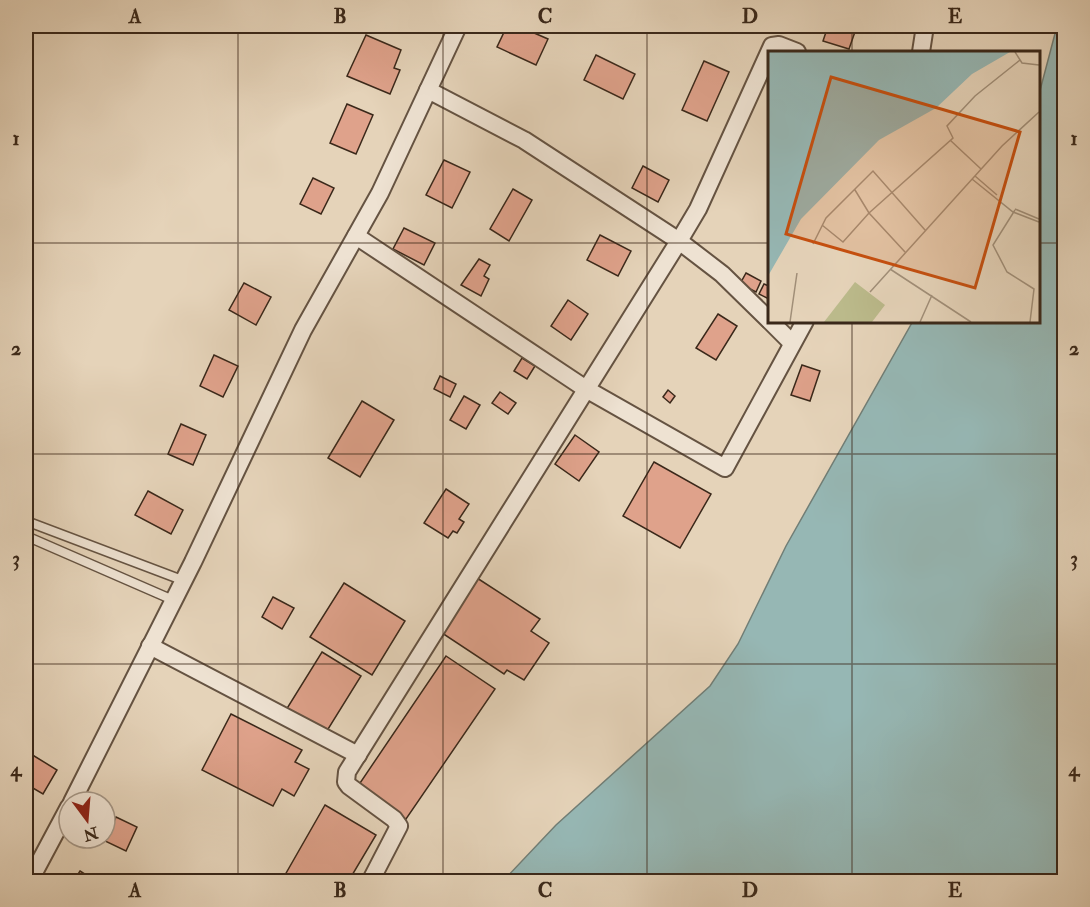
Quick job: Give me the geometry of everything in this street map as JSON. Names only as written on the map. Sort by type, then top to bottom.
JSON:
[{"type":"street","points":[[78,790],[303,330],[380,193],[458,26]]},
{"type":"street","points":[[921,51],[925,26]]},
{"type":"street","points":[[770,51],[772,46],[779,45],[794,51]]},
{"type":"street","points":[[370,882],[399,826],[394,819],[346,782],[347,772],[680,241],[698,209],[768,55]]},
{"type":"street","points":[[428,90],[524,140],[680,241],[722,274],[768,318]]},
{"type":"street","points":[[356,236],[586,389],[725,468],[804,322]]},
{"type":"street","points":[[772,322],[792,343]]},
{"type":"street","points":[[150,646],[358,755]]},
{"type":"street","points":[[29,882],[57,830]]},
{"type":"lane","points":[[26,520],[182,580]]},
{"type":"lane","points":[[26,536],[172,600]]},
{"type":"water","points":[[1057,26],[1064,26],[1064,881],[503,881],[556,825],[710,686],[738,644],[786,546],[912,322],[1039,322],[1039,94]]},
{"type":"building","points":[[507,26],[518,26],[548,39],[536,65],[497,47]]},
{"type":"building","points":[[787,26],[812,26],[810,32]]},
{"type":"building","points":[[828,26],[857,26],[849,49],[823,41]]},
{"type":"building","points":[[366,35],[401,50],[394,68],[400,70],[390,94],[347,76]]},
{"type":"building","points":[[596,55],[635,74],[623,99],[584,80]]},
{"type":"building","points":[[704,61],[729,72],[707,121],[682,110]]},
{"type":"building","points":[[347,104],[373,115],[356,154],[330,143]]},
{"type":"building","points":[[444,160],[470,172],[452,208],[426,195]]},
{"type":"building","points":[[643,166],[669,180],[658,202],[632,188]]},
{"type":"building","points":[[313,178],[334,188],[321,214],[300,204]]},
{"type":"building","points":[[513,189],[532,200],[509,241],[490,229]]},
{"type":"building","points":[[404,228],[435,243],[424,265],[393,249]]},
{"type":"building","points":[[600,235],[631,251],[618,276],[587,260]]},
{"type":"building","points":[[479,259],[490,265],[484,276],[489,279],[481,296],[461,285]]},
{"type":"building","points":[[746,273],[761,281],[756,292],[740,284]]},
{"type":"building","points":[[244,283],[271,297],[256,325],[229,310]]},
{"type":"building","points":[[764,284],[768,286],[768,298],[759,294]]},
{"type":"building","points":[[568,300],[588,314],[571,340],[551,326]]},
{"type":"building","points":[[718,314],[737,326],[716,360],[696,348]]},
{"type":"building","points":[[214,355],[238,366],[223,397],[200,386]]},
{"type":"building","points":[[522,358],[535,366],[527,379],[514,371]]},
{"type":"building","points":[[802,365],[820,371],[810,401],[791,395]]},
{"type":"building","points":[[440,376],[456,384],[450,397],[434,389]]},
{"type":"building","points":[[668,390],[675,396],[670,403],[663,397]]},
{"type":"building","points":[[500,392],[516,403],[508,414],[492,403]]},
{"type":"building","points":[[464,396],[480,405],[466,429],[450,420]]},
{"type":"building","points":[[362,401],[394,420],[360,477],[328,458]]},
{"type":"building","points":[[181,424],[206,435],[193,465],[168,454]]},
{"type":"building","points":[[575,435],[599,452],[579,481],[555,464]]},
{"type":"building","points":[[654,462],[711,494],[680,548],[623,516]]},
{"type":"building","points":[[446,489],[469,504],[459,519],[464,522],[457,533],[453,531],[448,538],[424,523]]},
{"type":"building","points":[[148,491],[183,510],[171,534],[135,515]]},
{"type":"building","points":[[477,578],[540,619],[531,631],[549,643],[524,680],[507,670],[504,674],[442,633]]},
{"type":"building","points":[[344,583],[405,621],[372,675],[310,637]]},
{"type":"building","points":[[273,597],[294,608],[282,629],[262,617]]},
{"type":"building","points":[[322,652],[361,676],[325,734],[286,710]]},
{"type":"building","points":[[446,656],[495,689],[406,819],[358,786]]},
{"type":"building","points":[[231,714],[302,750],[295,762],[309,769],[294,796],[282,789],[273,806],[202,770]]},
{"type":"building","points":[[26,751],[57,770],[43,794],[26,784]]},
{"type":"building","points":[[325,805],[376,835],[348,882],[281,882]]},
{"type":"building","points":[[117,817],[137,827],[126,851],[117,847]]},
{"type":"building","points":[[80,871],[97,882],[73,882]]}]
